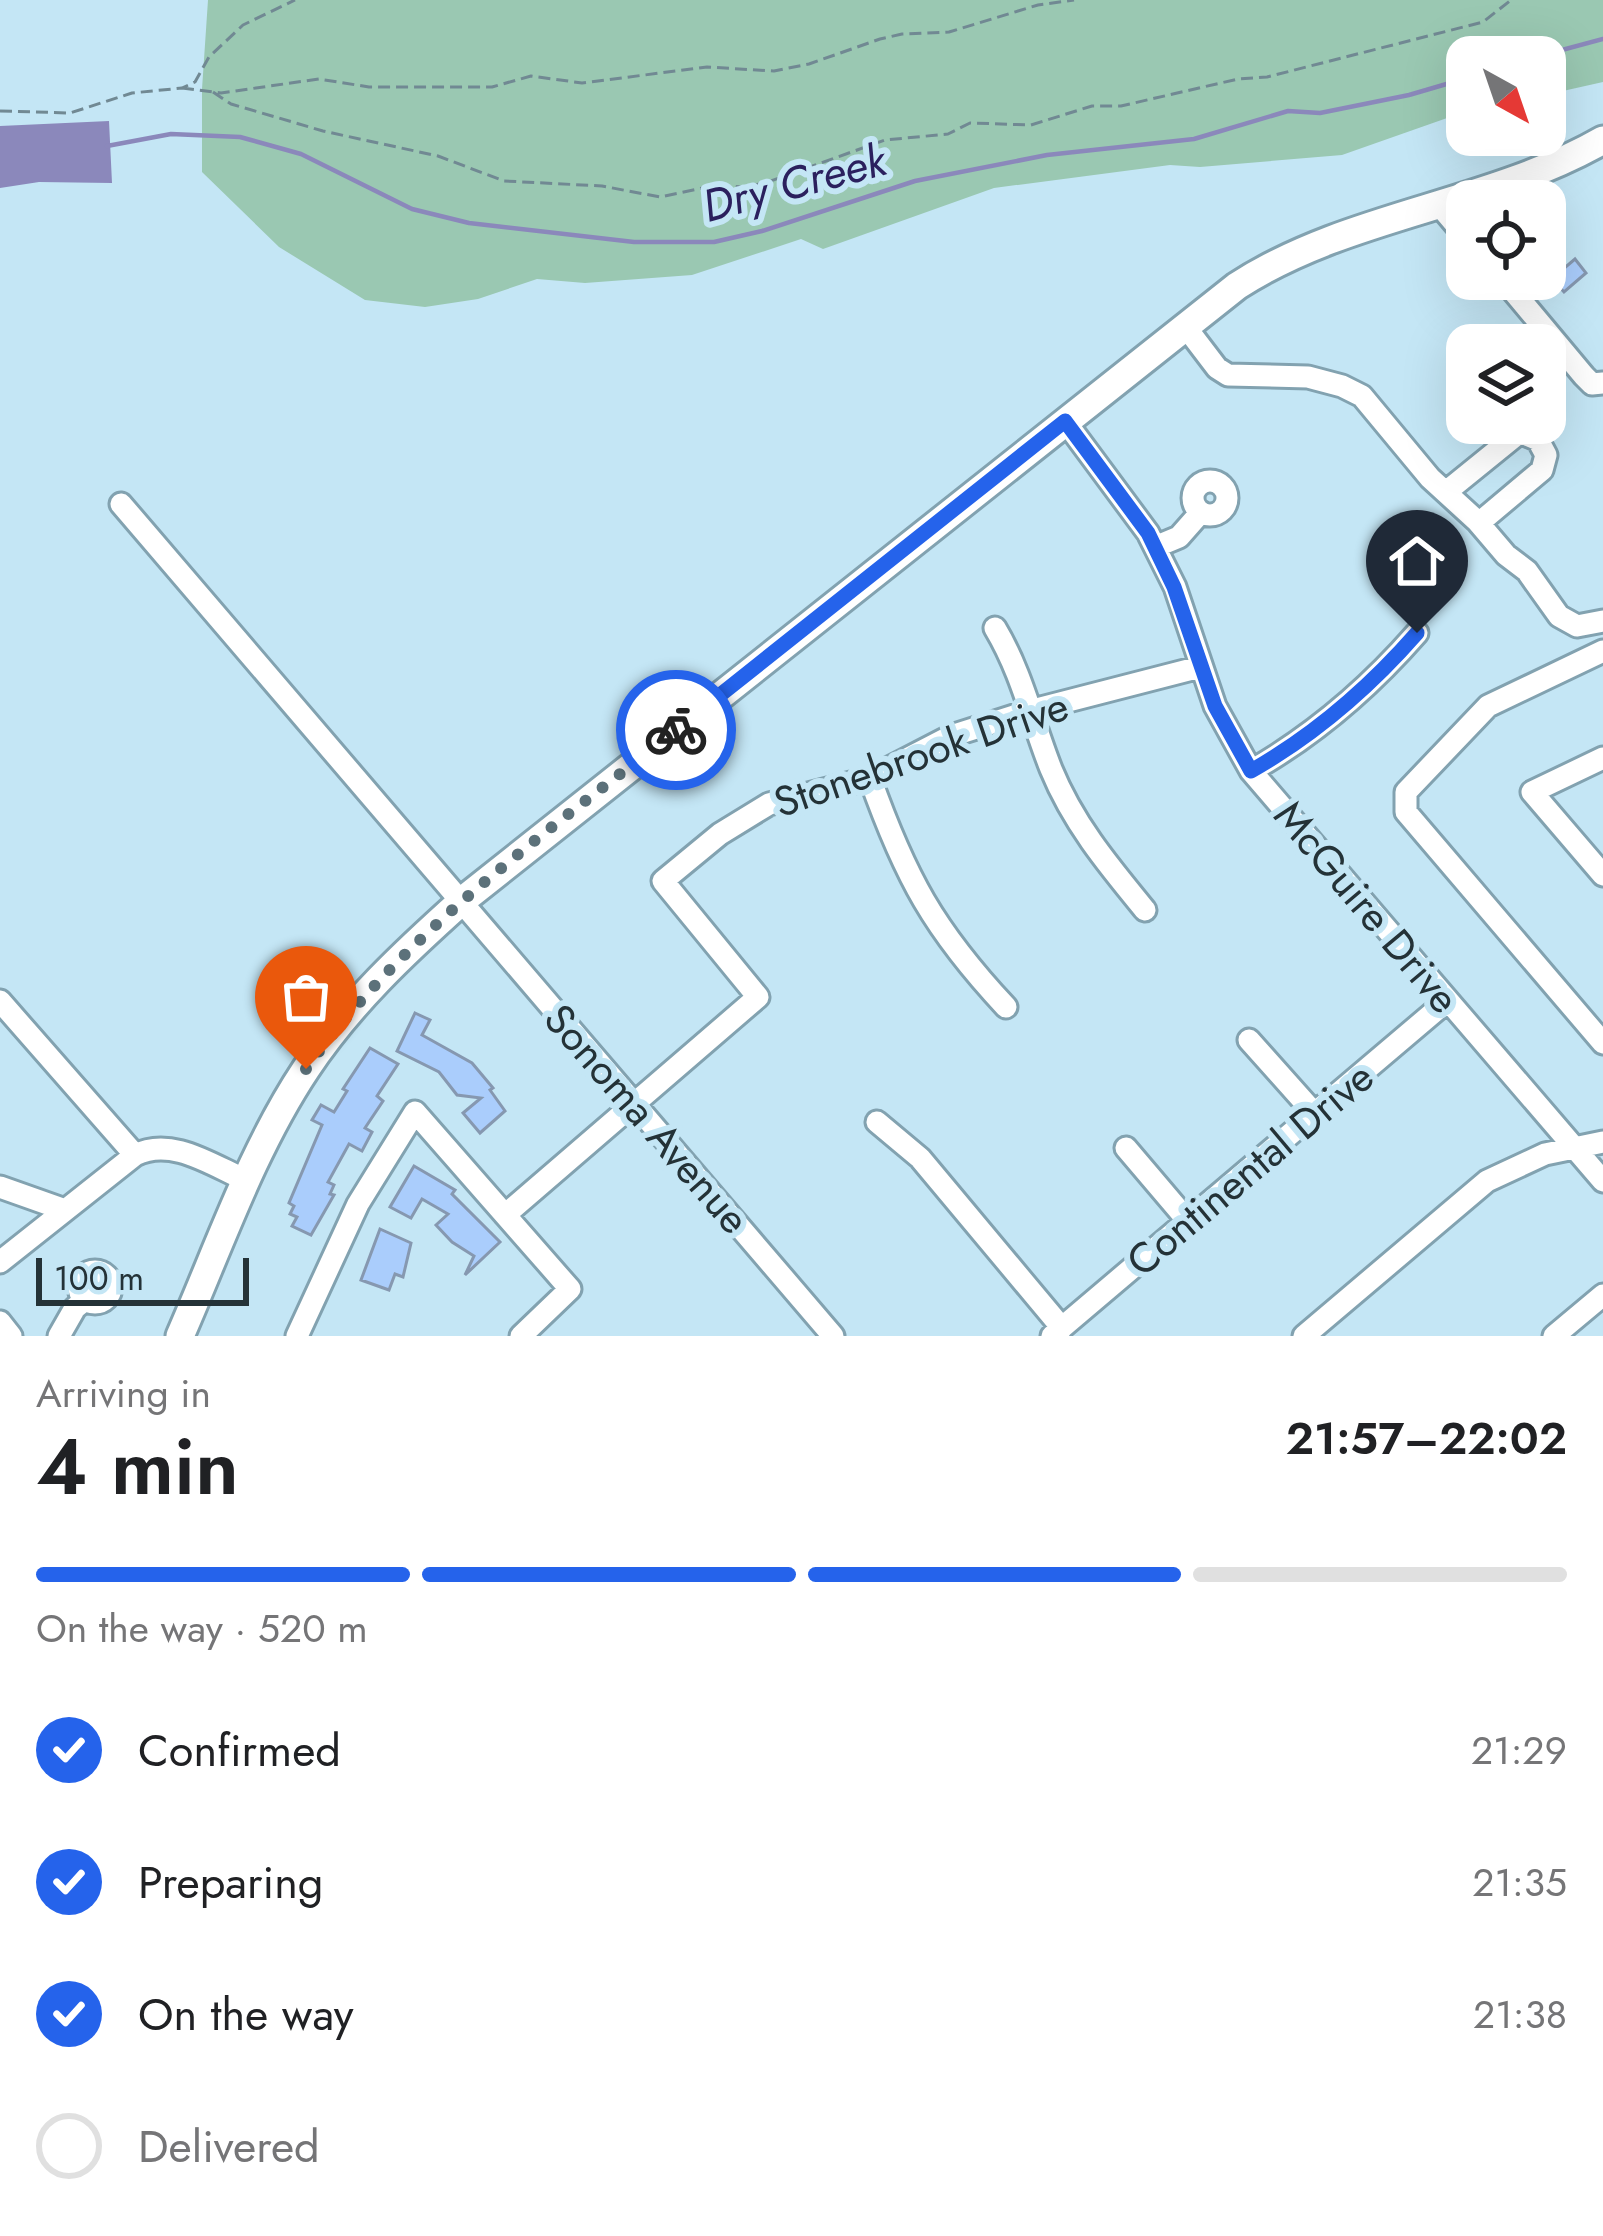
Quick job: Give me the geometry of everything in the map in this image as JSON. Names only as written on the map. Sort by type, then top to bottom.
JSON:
[{"type":"main road","points":[[180,1336],[280,1110],[337,1026],[400,957],[463,901],[1237,286],[1290,255],[1550,168],[1603,140]]},
{"type":"street","points":[[1440,206],[1446,213]]},
{"type":"street","points":[[1521,300],[1541,324]]},
{"type":"street","points":[[1184,326],[1228,375],[1308,377],[1362,396],[1446,493],[1527,571],[1559,616],[1577,626],[1603,621]]},
{"type":"street","points":[[1566,353],[1592,383],[1603,383]]},
{"type":"street","name":"McGuire Drive","points":[[1065,421],[1127,501],[1155,547],[1174,587],[1215,706],[1251,771],[1603,1181]]},
{"type":"street","points":[[1446,493],[1500,444]]},
{"type":"street","points":[[1479,523],[1542,470],[1546,455],[1540,444]]},
{"type":"street","name":"Sonoma Avenue","points":[[121,504],[833,1336]]},
{"type":"street","points":[[1155,547],[1179,537],[1201,512]]},
{"type":"street","points":[[995,628],[1013,658],[1065,800],[1104,861],[1145,910]]},
{"type":"street","points":[[1251,771],[1357,697],[1417,633]]},
{"type":"street","points":[[1603,651],[1488,706],[1406,792],[1404,804],[1603,1043]]},
{"type":"street","name":"Stonebrook Drive","points":[[631,1102],[758,997],[663,881],[720,834],[769,804],[869,778],[951,736],[1200,667]]},
{"type":"street","points":[[1603,758],[1532,792],[1603,875]]},
{"type":"street","points":[[869,778],[897,855],[942,935],[1006,1007]]},
{"type":"street","points":[[0,1001],[135,1155]]},
{"type":"street","name":"Continental Drive","points":[[1057,1332],[1447,1001]]},
{"type":"street","points":[[1249,1040],[1315,1114]]},
{"type":"street","points":[[505,1215],[631,1102]]},
{"type":"street","points":[[297,1336],[358,1204],[415,1112],[570,1289],[521,1336]]},
{"type":"street","points":[[877,1123],[920,1158],[1057,1332]]},
{"type":"street","points":[[1304,1336],[1487,1181],[1515,1166],[1603,1142]]},
{"type":"street","points":[[0,1262],[151,1147],[164,1147],[248,1181]]},
{"type":"street","points":[[1126,1148],[1188,1221]]},
{"type":"street","points":[[0,1187],[65,1210]]},
{"type":"street","points":[[1554,1336],[1603,1294]]},
{"type":"street","points":[[59,1336],[85,1300]]},
{"type":"street","points":[[0,1322],[11,1336]]},
{"type":"path","points":[[182,88],[195,82],[209,57],[243,25],[295,0]]},
{"type":"path","points":[[0,111],[70,112],[131,93],[182,88],[213,92],[319,80],[369,87],[492,87],[530,76],[582,83],[707,67],[774,71],[880,39],[949,32],[1038,5],[1074,0]]},
{"type":"path","points":[[213,92],[230,104],[438,156],[504,181],[602,186],[660,197],[717,185],[765,183],[885,140],[934,136],[970,123],[1031,125],[1092,106],[1121,106],[1238,79],[1268,77],[1483,22],[1511,0]]},
{"type":"green space","points":[[208,0],[1603,0],[1603,82],[1566,90],[1566,36],[1446,36],[1446,118],[1342,155],[1200,167],[1170,165],[994,188],[823,249],[801,239],[692,275],[585,283],[537,279],[478,299],[425,307],[365,300],[279,247],[202,172]]},
{"type":"shaded area","points":[[109,121],[112,183],[39,182],[0,188],[0,126]]},
{"type":"building","points":[[1575,259],[1586,273],[1566,290],[1566,267]]},
{"type":"building","points":[[415,1013],[430,1020],[422,1035],[472,1063],[493,1088],[505,1111],[480,1133],[463,1113],[481,1098],[457,1095],[439,1072],[397,1051]]},
{"type":"building","points":[[370,1048],[398,1064],[377,1096],[383,1101],[365,1128],[372,1132],[362,1151],[349,1144],[328,1182],[334,1185],[330,1194],[334,1195],[311,1235],[292,1226],[297,1217],[290,1214],[294,1206],[289,1203],[322,1125],[312,1120],[321,1105],[334,1112]]},
{"type":"building","points":[[414,1166],[455,1190],[452,1194],[500,1242],[465,1275],[474,1256],[436,1225],[448,1214],[422,1199],[411,1218],[390,1207]]},
{"type":"building","points":[[380,1229],[411,1243],[403,1277],[395,1274],[389,1290],[361,1280]]},
{"type":"waterway","name":"Dry Creek","points":[[1566,49],[1603,39]]},
{"type":"waterway","name":"Dry Creek","points":[[107,146],[171,134],[240,137],[301,154],[412,209],[469,223],[634,242],[714,242],[915,181],[1047,155],[1194,139],[1288,111],[1320,113],[1446,84]]},
{"type":"way so far","points":[[306,1069],[337,1026],[400,957],[676,730]]},
{"type":"route","points":[[676,730],[1065,421],[1148,533],[1174,587],[1215,706],[1251,771],[1357,697],[1417,633]]}]
